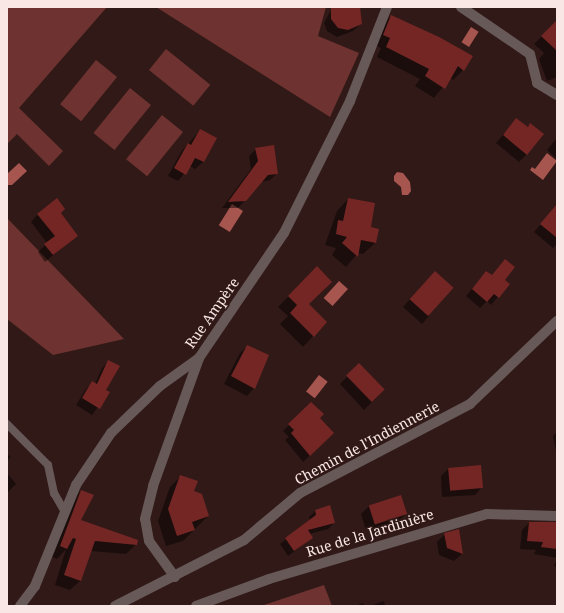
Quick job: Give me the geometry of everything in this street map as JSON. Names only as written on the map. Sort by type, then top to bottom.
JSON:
[{"type":"street","name":"Rue Ampère","points":[[21,606],[35,586],[64,510],[76,485],[111,433],[160,386],[199,358],[284,233],[350,101],[386,7]]},
{"type":"street","points":[[461,7],[530,54],[537,83],[557,95]]},
{"type":"street","name":"Chemin de l'Indiennerie","points":[[115,606],[175,577],[244,540],[300,493],[470,404],[557,321]]},
{"type":"street","points":[[175,577],[149,541],[145,519],[153,486],[199,358]]},
{"type":"street","name":"Rue de la Jardinière","points":[[196,606],[291,572],[487,514],[557,516]]},
{"type":"lane","points":[[7,424],[48,465],[54,493],[64,510]]},
{"type":"shaded area","points":[[7,7],[107,7],[19,108],[63,151],[49,166],[17,134],[7,144]]},
{"type":"shaded area","points":[[156,7],[326,7],[318,36],[359,53],[330,117]]},
{"type":"shaded area","points":[[471,27],[479,32],[469,47],[461,42]]},
{"type":"shaded area","points":[[166,49],[210,85],[193,106],[149,70]]},
{"type":"shaded area","points":[[96,60],[117,77],[81,121],[60,104]]},
{"type":"shaded area","points":[[130,88],[151,105],[114,150],[93,133]]},
{"type":"shaded area","points":[[162,115],[183,132],[147,176],[126,159]]},
{"type":"shaded area","points":[[547,153],[557,161],[543,180],[530,170],[532,167],[535,169]]},
{"type":"shaded area","points":[[19,163],[27,171],[12,185],[7,185],[7,174]]},
{"type":"shaded area","points":[[397,172],[403,173],[410,182],[411,191],[408,195],[402,195],[401,187],[394,181],[394,176]]},
{"type":"shaded area","points":[[232,204],[243,211],[230,232],[219,225]]},
{"type":"shaded area","points":[[7,218],[124,339],[53,355],[7,319]]},
{"type":"shaded area","points":[[339,281],[348,289],[333,306],[324,298]]},
{"type":"shaded area","points":[[319,375],[328,382],[315,398],[306,392]]},
{"type":"shaded area","points":[[324,585],[332,606],[261,606]]},
{"type":"building","points":[[331,7],[360,7],[362,24],[348,30],[338,28],[331,19]]},
{"type":"building","points":[[391,15],[439,37],[473,56],[464,71],[458,66],[445,89],[425,76],[429,69],[386,47],[390,38],[383,35]]},
{"type":"building","points":[[557,20],[557,51],[541,36]]},
{"type":"building","points":[[516,118],[528,127],[530,123],[544,134],[527,155],[503,135]]},
{"type":"building","points":[[200,129],[217,138],[204,162],[195,158],[186,175],[174,168],[188,143],[191,145]]},
{"type":"building","points":[[274,145],[278,174],[268,175],[246,201],[228,202],[258,161],[255,148]]},
{"type":"building","points":[[57,198],[65,209],[61,213],[78,236],[53,255],[44,244],[55,236],[37,214]]},
{"type":"building","points":[[348,198],[375,203],[371,227],[379,229],[376,243],[361,240],[358,257],[342,243],[347,237],[336,234],[338,220],[343,221]]},
{"type":"building","points":[[557,204],[557,238],[540,224]]},
{"type":"building","points":[[505,259],[515,267],[505,280],[510,284],[499,298],[494,294],[487,302],[472,289],[486,271],[492,275]]},
{"type":"building","points":[[317,266],[332,282],[309,304],[327,322],[314,337],[290,313],[297,305],[288,296]]},
{"type":"building","points":[[435,271],[454,288],[428,316],[410,299]]},
{"type":"building","points":[[247,345],[269,355],[255,389],[231,376]]},
{"type":"building","points":[[108,360],[120,366],[106,390],[110,392],[100,409],[82,398],[92,381],[97,384]]},
{"type":"building","points":[[359,363],[385,390],[372,402],[346,376]]},
{"type":"building","points":[[311,402],[324,414],[320,418],[334,433],[310,456],[291,433],[294,430],[288,424]]},
{"type":"building","points":[[481,465],[483,488],[450,491],[448,468]]},
{"type":"building","points":[[180,475],[198,481],[194,491],[202,494],[209,516],[192,522],[195,530],[177,536],[168,509]]},
{"type":"building","points":[[81,490],[94,495],[81,520],[138,540],[137,545],[95,541],[81,581],[64,575],[76,539],[73,538],[67,549],[60,546]]},
{"type":"building","points":[[401,495],[407,514],[375,525],[369,506]]},
{"type":"building","points":[[330,505],[335,523],[308,530],[313,538],[294,551],[285,538],[316,515],[315,510]]},
{"type":"building","points":[[529,522],[557,522],[557,549],[541,547],[543,542],[527,541]]},
{"type":"building","points":[[459,529],[463,554],[447,548],[444,533]]}]
